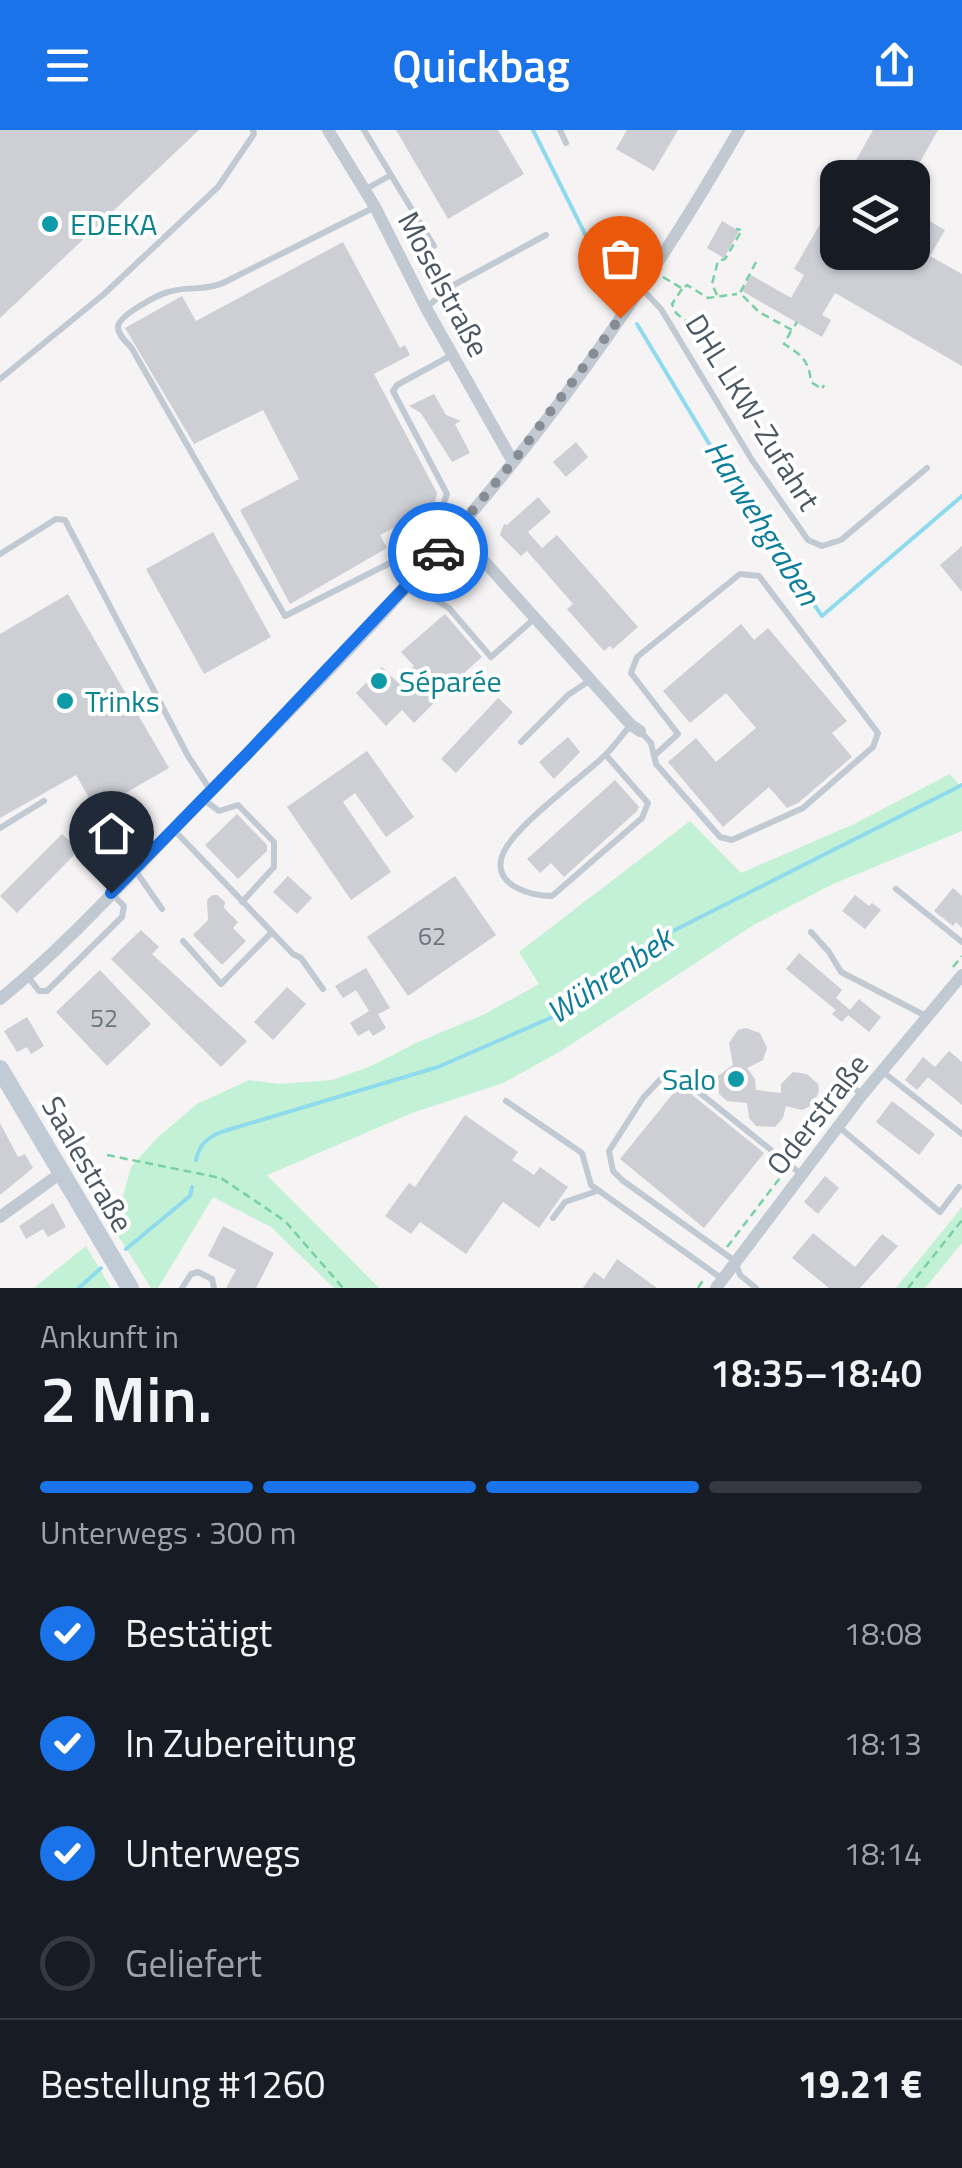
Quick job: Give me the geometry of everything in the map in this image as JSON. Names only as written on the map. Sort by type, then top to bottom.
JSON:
[{"type":"street","name":"Moselstraße","points":[[328,130],[374,206],[513,462]]},
{"type":"street","points":[[0,999],[28,976],[207,795],[457,530],[513,462],[642,288],[740,130]]},
{"type":"street","points":[[457,530],[635,728]]},
{"type":"street","name":"Oderstraße","points":[[719,1283],[862,1095],[961,976]]},
{"type":"street","name":"Saalestraße","points":[[0,1069],[130,1288]]},
{"type":"street","points":[[0,1217],[61,1172]]},
{"type":"lane","points":[[0,379],[104,294],[218,187],[254,134],[252,130]]},
{"type":"lane","points":[[364,130],[434,246]]},
{"type":"lane","points":[[560,130],[566,144]]},
{"type":"lane","points":[[365,190],[390,176]]},
{"type":"lane","points":[[374,206],[224,283],[161,295],[123,316],[118,324],[119,333],[285,616],[394,561],[440,512],[447,494],[393,391],[397,385],[453,355]]},
{"type":"lane","points":[[426,308],[450,287],[546,235]]},
{"type":"lane","name":"DHL LKW-Zufahrt","points":[[642,288],[661,309],[752,460],[808,540],[822,546],[841,540],[927,468]]},
{"type":"lane","points":[[0,554],[56,519],[65,520],[218,812],[238,804],[274,842],[274,867],[242,902]]},
{"type":"lane","points":[[606,755],[648,802],[642,818],[552,896],[536,896],[515,887],[506,880],[500,860],[507,849],[524,827],[635,728],[651,743],[654,756],[656,764],[720,837],[732,840],[803,808],[872,747],[878,733],[759,576],[740,574],[637,657],[631,673],[678,734],[654,756]]},
{"type":"lane","points":[[409,584],[449,608],[492,658],[535,618]]},
{"type":"lane","points":[[520,742],[568,694],[590,680]]},
{"type":"lane","points":[[0,828],[44,801]]},
{"type":"lane","points":[[173,829],[272,933],[302,958],[322,989]]},
{"type":"lane","points":[[134,869],[162,909]]},
{"type":"lane","points":[[896,889],[962,942]]},
{"type":"lane","points":[[28,976],[39,991],[47,991],[122,917],[124,906],[111,893]]},
{"type":"lane","points":[[810,932],[841,972],[927,1017]]},
{"type":"lane","points":[[183,941],[221,984],[272,933]]},
{"type":"lane","points":[[756,1288],[740,1275],[735,1261],[614,1171],[608,1151],[643,1098],[670,1070],[801,1174]]},
{"type":"lane","points":[[836,1072],[862,1095]]},
{"type":"lane","points":[[882,1072],[962,1134]]},
{"type":"lane","points":[[506,1101],[582,1153],[591,1185],[719,1283]]},
{"type":"lane","points":[[838,1126],[940,1212],[959,1187]]},
{"type":"lane","points":[[553,1218],[565,1202],[598,1190]]},
{"type":"lane","points":[[182,1288],[191,1274],[198,1272],[212,1279],[214,1288]]},
{"type":"path","points":[[717,296],[712,284],[718,261],[725,259],[742,230],[736,229]]},
{"type":"path","points":[[740,294],[740,287],[756,262]]},
{"type":"path","points":[[654,271],[683,288]]},
{"type":"path","points":[[692,326],[676,313],[672,304],[687,285],[708,298],[740,294],[760,312],[792,330]]},
{"type":"path","points":[[797,322],[784,344],[802,354],[809,365],[811,382],[822,389],[824,385]]},
{"type":"path","points":[[107,1155],[221,1178],[284,1221],[343,1288]]},
{"type":"path","points":[[908,1288],[962,1220]]},
{"type":"green space","points":[[950,774],[962,788],[962,831],[833,884],[755,924],[561,1051],[503,1083],[412,1113],[267,1175],[379,1288],[334,1288],[271,1227],[213,1197],[158,1288],[151,1288],[114,1229],[131,1167],[157,1138],[197,1104],[249,1080],[280,1084],[332,1080],[485,1014],[539,984],[519,952],[690,821],[741,873],[854,824]]},
{"type":"green space","points":[[962,1207],[962,1243],[925,1288],[896,1288]]},
{"type":"green space","points":[[86,1246],[111,1288],[35,1288],[35,1287]]},
{"type":"building","name":"EDEKA","points":[[0,130],[199,130],[0,318]]},
{"type":"building","points":[[396,130],[498,130],[524,174],[448,219]]},
{"type":"building","points":[[627,130],[678,130],[654,171],[616,149]]},
{"type":"building","points":[[873,130],[938,130],[921,160],[856,160]]},
{"type":"building","points":[[722,221],[739,231],[724,258],[707,248]]},
{"type":"building","points":[[930,221],[945,230],[930,256]]},
{"type":"building","points":[[820,224],[820,270],[930,270],[930,256],[962,274],[962,366],[835,293],[822,315],[831,320],[822,337],[742,291],[751,275],[791,298],[804,275],[794,269]]},
{"type":"building","points":[[343,242],[400,348],[405,345],[410,355],[374,374],[437,493],[434,506],[380,535],[387,548],[290,604],[240,510],[299,479],[263,410],[194,444],[125,328],[182,296],[196,321]]},
{"type":"building","points":[[434,394],[446,415],[461,421],[455,424],[470,453],[452,462],[421,413],[409,406]]},
{"type":"building","points":[[576,442],[588,457],[566,477],[553,462]]},
{"type":"building","points":[[538,497],[551,512],[528,532],[542,548],[557,535],[638,627],[613,649],[610,646],[604,651],[567,609],[573,604],[527,551],[521,556],[500,535],[504,524]]},
{"type":"building","points":[[213,532],[271,637],[204,674],[146,569]]},
{"type":"building","points":[[962,546],[962,592],[940,565]]},
{"type":"building","name":"Trinks","points":[[68,594],[169,768],[96,810],[76,775],[0,818],[0,634]]},
{"type":"building","points":[[445,614],[482,657],[431,702],[414,723],[402,710],[386,726],[356,693],[382,667],[396,681],[414,666],[401,652]]},
{"type":"building","points":[[741,624],[754,640],[768,628],[847,721],[832,733],[852,757],[798,803],[787,808],[769,787],[723,827],[668,762],[696,738],[716,762],[756,728],[726,693],[690,723],[663,691]]},
{"type":"building","points":[[498,698],[513,712],[456,773],[441,759]]},
{"type":"building","points":[[568,737],[580,752],[554,779],[539,762]]},
{"type":"building","points":[[367,751],[414,817],[386,837],[355,793],[343,802],[391,872],[351,900],[287,807]]},
{"type":"building","points":[[615,780],[639,807],[637,811],[564,877],[551,863],[540,873],[527,859]]},
{"type":"building","points":[[237,814],[267,845],[267,851],[238,879],[205,845]]},
{"type":"building","points":[[62,834],[79,850],[17,913],[0,896]]},
{"type":"building","points":[[288,876],[312,898],[297,914],[273,892]]},
{"type":"building","points":[[455,876],[496,935],[408,996],[367,937]]},
{"type":"building","points":[[953,888],[962,896],[962,928],[934,911]]},
{"type":"building","points":[[212,895],[225,902],[224,908],[238,922],[233,928],[246,941],[222,965],[193,935],[208,920],[207,900]]},
{"type":"building","points":[[855,895],[881,910],[865,929],[842,911]]},
{"type":"building","points":[[141,930],[159,947],[152,954],[247,1041],[221,1067],[111,959]]},
{"type":"building","points":[[799,953],[842,990],[836,998],[850,1010],[859,999],[881,1017],[869,1032],[848,1015],[842,1022],[832,1014],[836,1010],[786,969]]},
{"type":"building","points":[[366,968],[390,1008],[378,1014],[386,1028],[373,1036],[369,1030],[358,1036],[350,1023],[369,1011],[356,990],[343,998],[335,986]]},
{"type":"building","points":[[100,970],[151,1024],[107,1066],[56,1012]]},
{"type":"building","points":[[287,987],[306,1004],[273,1040],[254,1022]]},
{"type":"building","points":[[27,1017],[44,1046],[31,1054],[27,1047],[17,1052],[4,1031]]},
{"type":"building","name":"Salo","points":[[746,1028],[760,1033],[767,1048],[763,1060],[747,1068],[755,1079],[756,1090],[781,1093],[781,1084],[793,1072],[807,1074],[818,1084],[814,1104],[802,1110],[786,1106],[775,1127],[756,1126],[749,1118],[747,1103],[727,1101],[719,1094],[718,1076],[733,1065],[729,1043],[738,1030]]},
{"type":"building","points":[[949,1051],[962,1062],[962,1105],[928,1077],[917,1090],[905,1080],[923,1057],[935,1067]]},
{"type":"building","points":[[680,1085],[764,1153],[704,1228],[620,1159]]},
{"type":"building","points":[[892,1101],[935,1134],[919,1155],[876,1122]]},
{"type":"building","points":[[465,1115],[518,1152],[512,1160],[534,1175],[540,1167],[568,1187],[539,1228],[503,1202],[466,1254],[420,1222],[411,1234],[385,1216],[409,1183],[415,1187]]},
{"type":"building","points":[[0,1123],[18,1157],[25,1154],[33,1168],[0,1195]]},
{"type":"building","points":[[825,1176],[839,1188],[818,1214],[804,1202]]},
{"type":"building","points":[[53,1203],[66,1227],[48,1237],[43,1229],[26,1239],[19,1226]]},
{"type":"building","points":[[223,1226],[274,1253],[256,1288],[226,1288],[236,1270],[208,1256]]},
{"type":"building","points":[[813,1233],[855,1267],[882,1234],[898,1246],[860,1288],[829,1288],[792,1258]]},
{"type":"building","points":[[617,1259],[657,1288],[583,1288],[594,1272],[604,1279]]},
{"type":"waterway","name":"Harwehgraben","points":[[533,130],[612,288]]},
{"type":"waterway","name":"Harwehgraben","points":[[637,324],[734,485],[788,556],[822,616],[962,496]]},
{"type":"waterway","name":"Wührenbek","points":[[196,1160],[204,1143],[221,1132],[438,1067],[555,1016],[657,939],[962,785]]},
{"type":"waterway","name":"Wührenbek","points":[[126,1249],[190,1196],[192,1187]]},
{"type":"waterway","name":"Wührenbek","points":[[79,1288],[101,1268]]},
{"type":"way so far","points":[[438,552],[513,462],[620,318]]},
{"type":"place","name":"EDEKA","points":[[50,224]]},
{"type":"place","name":"Séparée","points":[[379,681]]},
{"type":"place","name":"Trinks","points":[[65,701]]},
{"type":"place","name":"Salo","points":[[736,1079]]},
{"type":"route","points":[[111,893],[438,552]]}]
